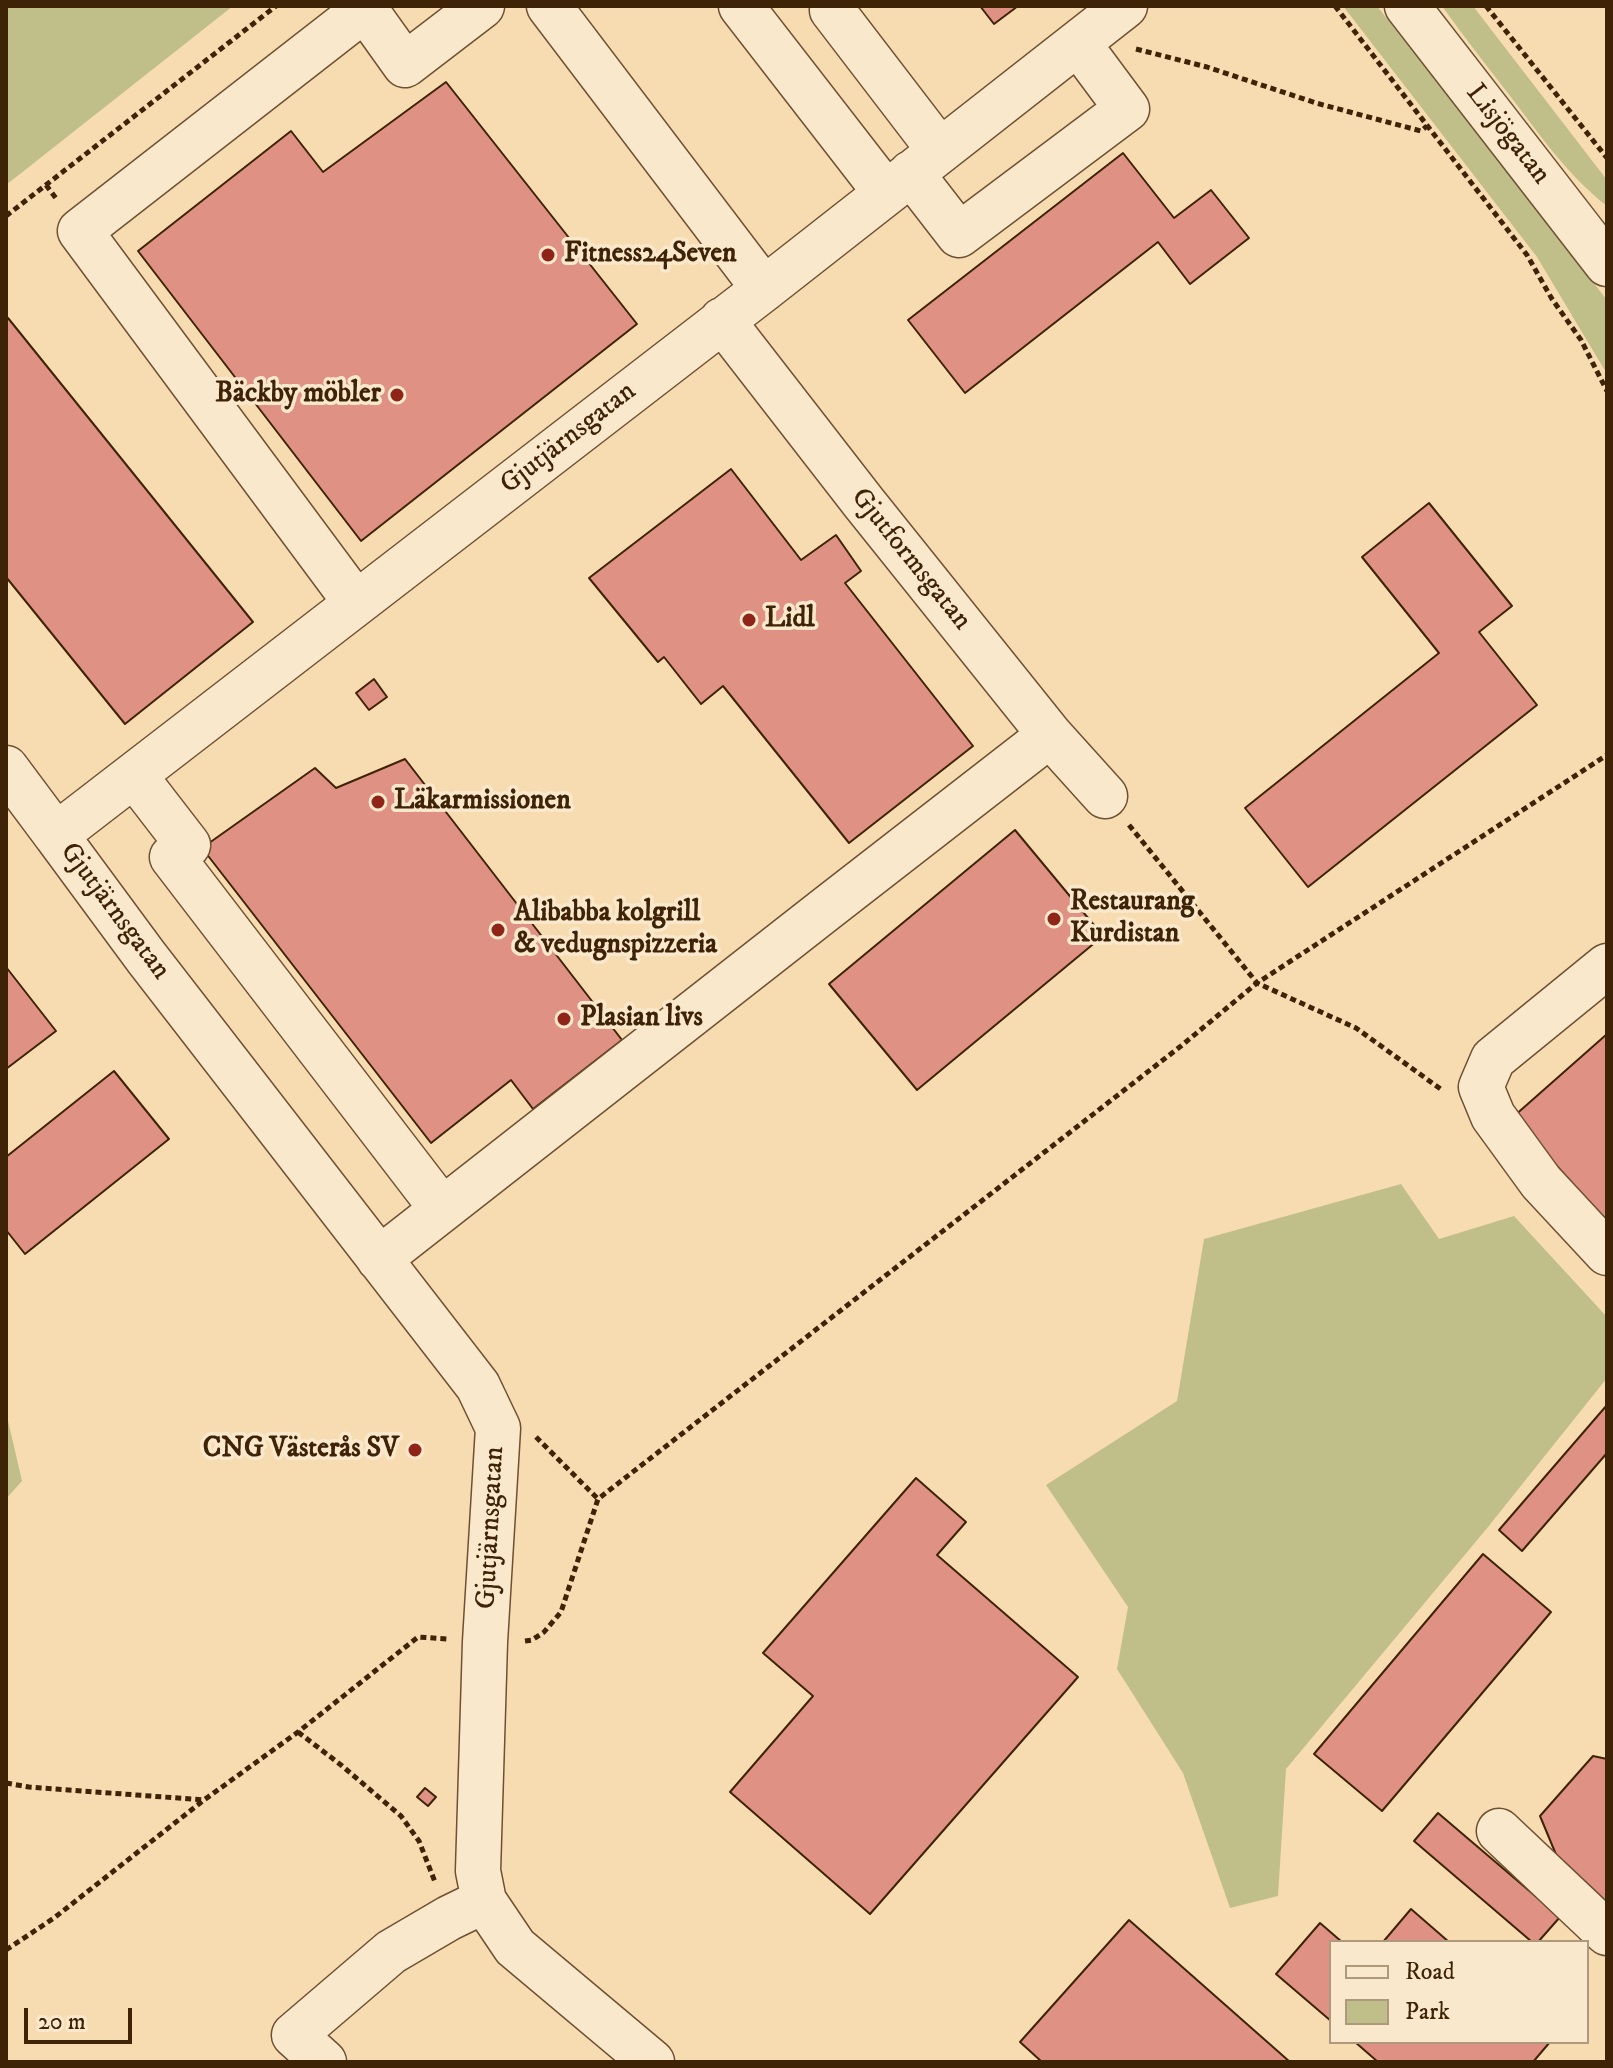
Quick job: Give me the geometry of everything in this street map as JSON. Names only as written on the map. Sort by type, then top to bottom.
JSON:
[{"type":"street","points":[[356,603],[80,231],[365,9],[405,65],[482,6]]},
{"type":"street","points":[[549,6],[764,289]]},
{"type":"street","points":[[741,6],[912,172],[959,235],[1127,109],[1096,29]]},
{"type":"street","points":[[836,6],[832,10],[912,172]]},
{"type":"street","name":"Lisjögatan","points":[[1407,6],[1607,264]]},
{"type":"street","name":"Gjutjärnsgatan","points":[[652,2062],[515,1947],[484,1901],[478,1871],[485,1642],[498,1428],[478,1386],[146,957],[56,835],[1096,29]]},
{"type":"street","name":"Gjutformsgatan","points":[[722,320],[1050,735],[1105,796]]},
{"type":"street","points":[[379,1259],[1050,735]]},
{"type":"street","points":[[134,775],[188,845],[172,857],[442,1209]]},
{"type":"street","points":[[9,779],[56,835]]},
{"type":"street","points":[[1607,966],[1493,1059],[1481,1087],[1493,1116],[1541,1182],[1607,1253]]},
{"type":"street","points":[[1499,1831],[1607,1933]]},
{"type":"street","points":[[324,2062],[294,2035],[391,1952],[484,1901]]},
{"type":"path","points":[[6,216],[276,6]]},
{"type":"path","points":[[1335,6],[1527,255],[1552,299],[1581,340],[1607,391]]},
{"type":"path","points":[[1486,6],[1607,158]]},
{"type":"path","points":[[1096,29],[1108,49],[1135,49],[1207,67],[1384,122],[1421,131],[1427,126]]},
{"type":"path","points":[[6,1950],[54,1918],[418,1637],[519,1643],[532,1640],[554,1623],[566,1600],[598,1499],[1181,1046],[1257,983],[1607,755]]},
{"type":"path","points":[[1105,796],[1257,983],[1356,1028],[1446,1093],[1481,1087]]},
{"type":"path","points":[[491,1413],[510,1411],[598,1499]]},
{"type":"path","points":[[298,1732],[401,1816],[419,1841],[440,1896]]},
{"type":"path","points":[[6,1783],[204,1800]]},
{"type":"green space","points":[[6,6],[233,6],[6,185]]},
{"type":"green space","points":[[1343,6],[1377,6],[1607,300],[1607,374],[1537,257]]},
{"type":"green space","points":[[1442,6],[1473,6],[1607,180],[1607,206],[1559,158]]},
{"type":"green space","points":[[1401,1184],[1439,1239],[1514,1216],[1607,1317],[1607,1378],[1488,1527],[1286,1769],[1278,1896],[1230,1908],[1183,1773],[1117,1669],[1128,1607],[1046,1485],[1177,1401],[1204,1239]]},
{"type":"green space","points":[[6,1412],[22,1481],[6,1499]]},
{"type":"building","points":[[980,6],[1018,6],[994,24]]},
{"type":"building","points":[[446,82],[637,324],[361,541],[138,251],[291,131],[323,172]]},
{"type":"building","points":[[1123,153],[1174,218],[1211,190],[1249,238],[1190,284],[1158,242],[965,393],[908,320]]},
{"type":"building","points":[[8,318],[253,622],[125,724],[6,577]]},
{"type":"building","name":"Lidl","points":[[731,469],[801,560],[836,535],[861,571],[845,583],[973,746],[849,843],[723,686],[701,704],[664,657],[658,662],[589,578]]},
{"type":"building","points":[[1429,503],[1512,606],[1479,632],[1537,705],[1308,887],[1245,808],[1439,653],[1362,557]]},
{"type":"building","points":[[374,679],[387,697],[369,710],[356,693]]},
{"type":"building","points":[[405,759],[622,1040],[533,1109],[511,1080],[431,1143],[202,848],[315,768],[336,788]]},
{"type":"building","points":[[1015,830],[1103,936],[917,1090],[829,984]]},
{"type":"building","points":[[6,967],[56,1031],[6,1069]]},
{"type":"building","points":[[1607,1034],[1607,1218],[1605,1220],[1513,1117]]},
{"type":"building","points":[[114,1071],[169,1139],[25,1254],[6,1230],[6,1157]]},
{"type":"building","points":[[1607,1405],[1607,1453],[1522,1551],[1499,1530]]},
{"type":"building","points":[[916,1478],[966,1522],[937,1555],[1078,1677],[870,1914],[730,1792],[813,1696],[763,1653]]},
{"type":"building","points":[[1483,1554],[1551,1612],[1382,1811],[1314,1754]]},
{"type":"building","points":[[1593,1756],[1607,1759],[1607,1909],[1562,1869],[1540,1816]]},
{"type":"building","points":[[425,1788],[436,1797],[428,1806],[417,1797]]},
{"type":"building","points":[[1438,1813],[1560,1917],[1540,1940],[1530,1940],[1414,1841]]},
{"type":"building","points":[[1411,1909],[1447,1940],[1385,1940]]},
{"type":"building","points":[[1129,1920],[1290,2062],[1042,2062],[1020,2042]]},
{"type":"building","points":[[1320,1923],[1340,1940],[1329,1940],[1329,2019],[1276,1974]]},
{"type":"building","points":[[1357,2044],[1548,2044],[1533,2062],[1378,2062]]},
{"type":"place","name":"Fitness24Seven","points":[[548,255]]},
{"type":"place","name":"Bäckby möbler","points":[[397,395]]},
{"type":"place","name":"Lidl","points":[[749,620]]},
{"type":"place","name":"Läkarmissionen","points":[[378,802]]},
{"type":"place","name":"Restaurang Kurdistan","points":[[1054,919]]},
{"type":"place","name":"Alibabba kolgrill & vedugnspizzeria","points":[[498,930]]},
{"type":"place","name":"Plasian livs","points":[[564,1019]]},
{"type":"place","name":"CNG Västerås SV","points":[[415,1450]]}]
